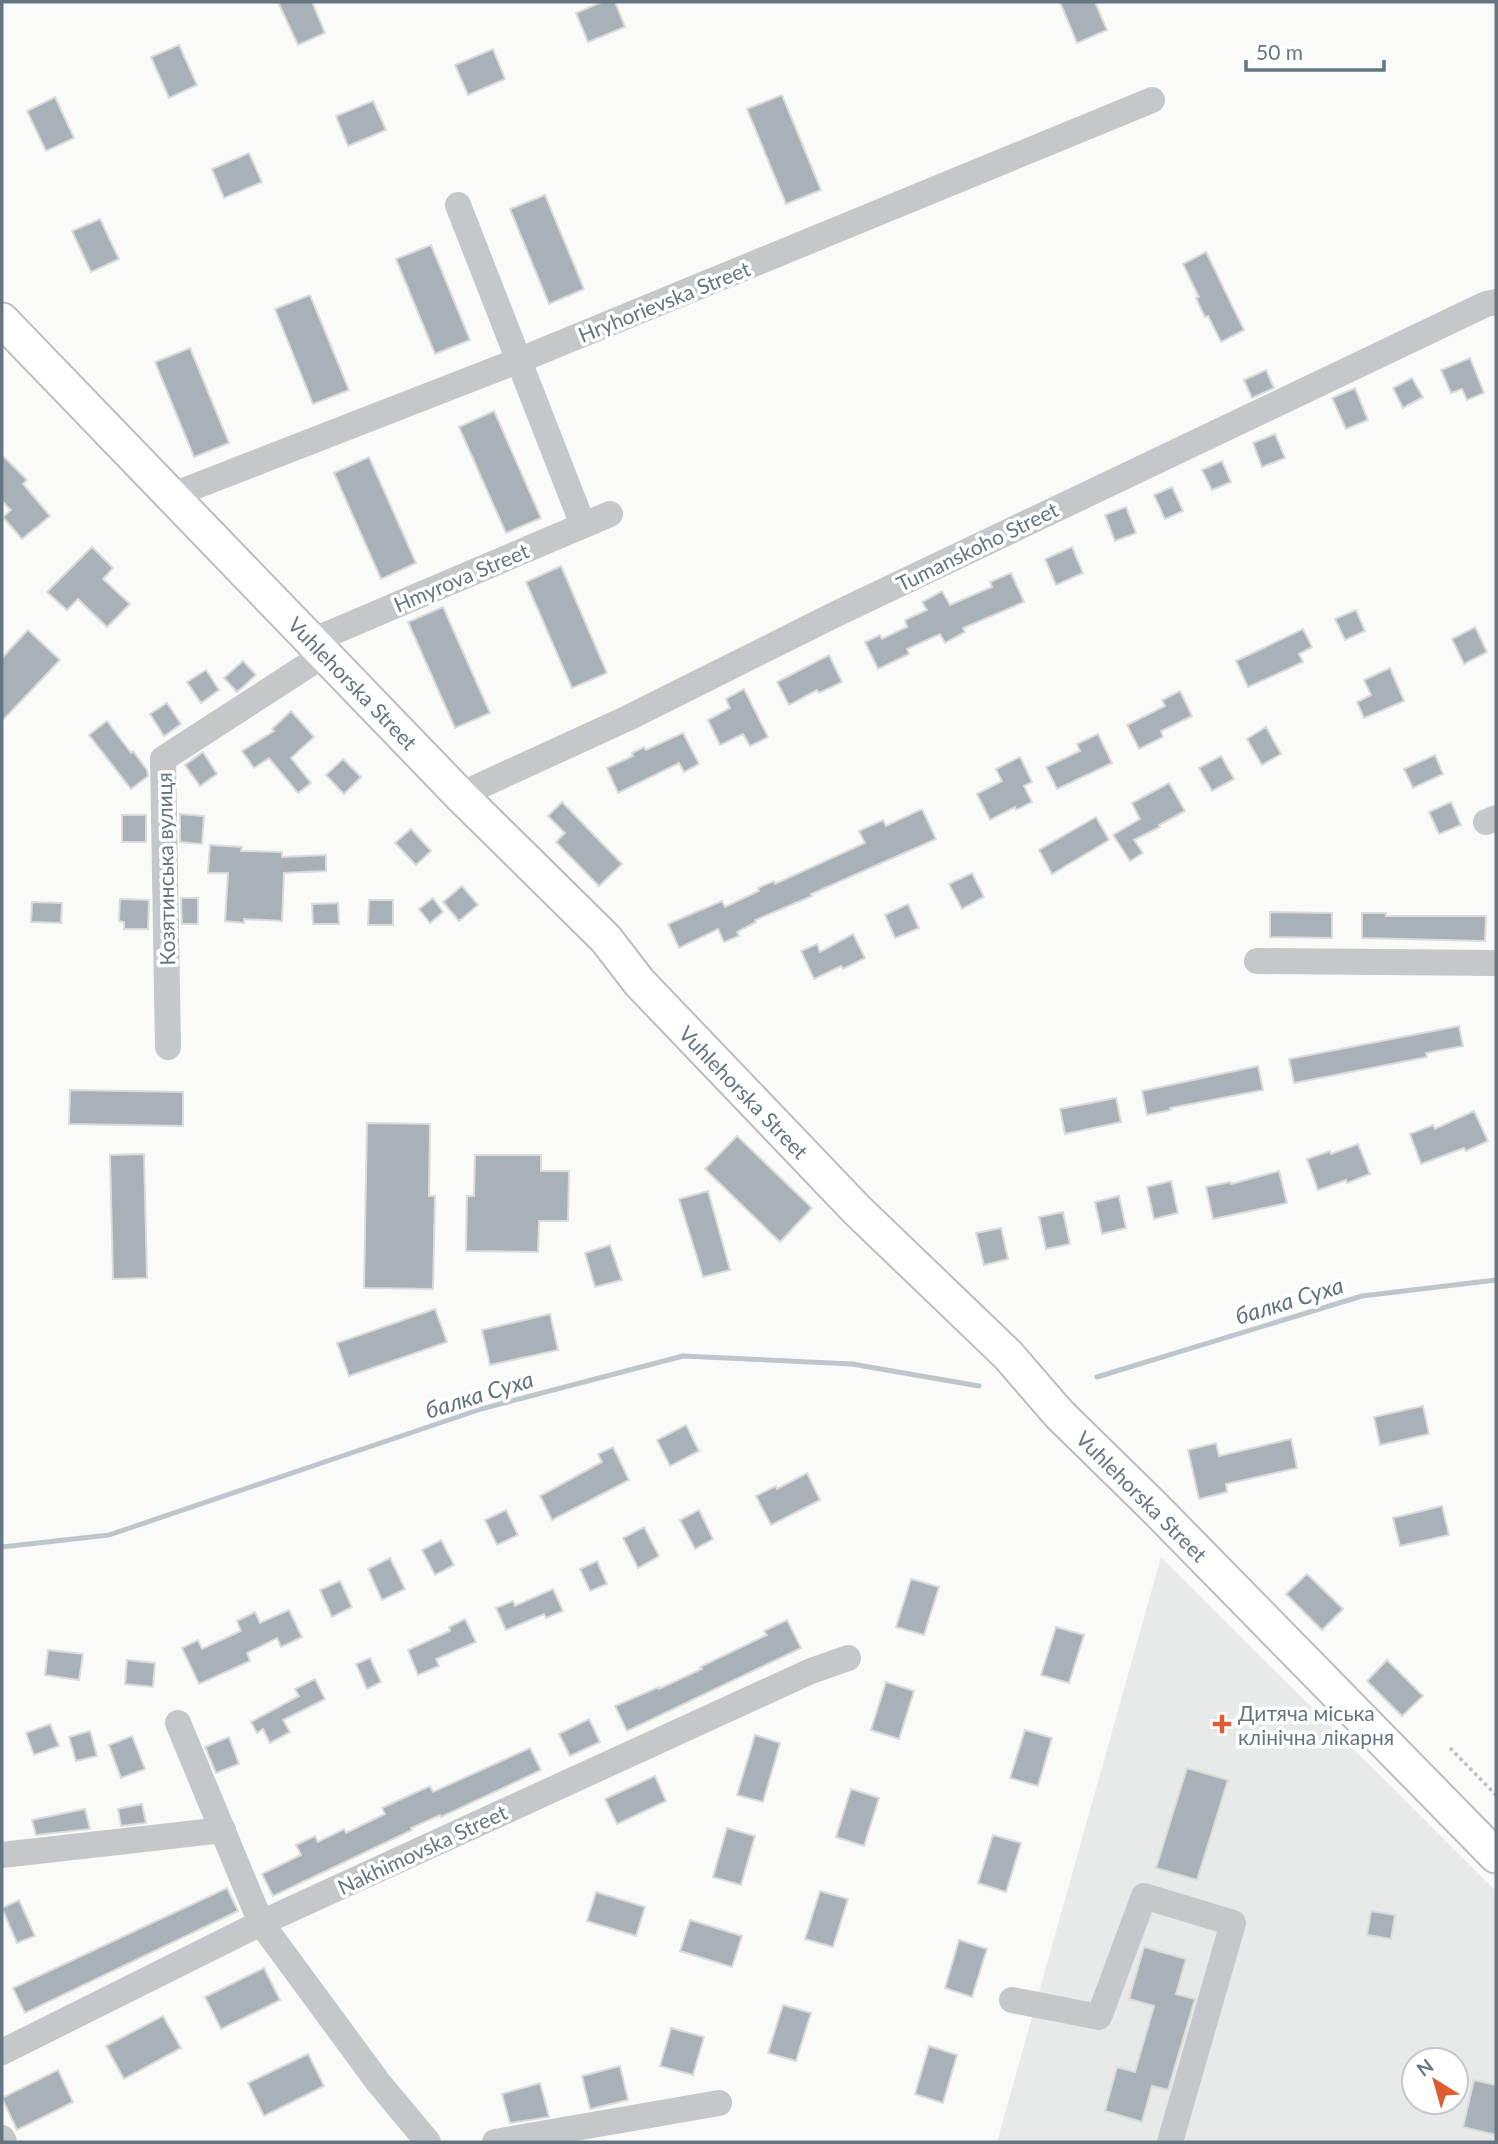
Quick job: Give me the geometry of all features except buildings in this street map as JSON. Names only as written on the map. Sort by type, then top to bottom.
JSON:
[{"type":"main road","name":"Vuhlehorska Street","points":[[2,320],[460,795],[606,939],[639,982],[857,1210],[1008,1355],[1059,1414],[1154,1507],[1496,1856]]},
{"type":"street","name":"Hryhorievska Street","points":[[173,495],[520,360],[1152,100]]},
{"type":"street","points":[[458,205],[583,525]]},
{"type":"street","name":"Tumanskoho Street","points":[[460,795],[628,718],[834,615],[1273,405],[1486,304],[1496,302]]},
{"type":"street","name":"Hmyrova Street","points":[[318,647],[610,514]]},
{"type":"street","name":"Козятинська вулиця","points":[[168,1046],[163,759],[318,647]]},
{"type":"street","points":[[1257,961],[1496,963]]},
{"type":"street","name":"Nakhimovska Street","points":[[2,2052],[261,1923],[811,1671],[848,1658]]},
{"type":"street","points":[[178,1723],[261,1923],[379,2082],[428,2142]]},
{"type":"street","points":[[2,1855],[223,1830]]},
{"type":"street","points":[[1012,2000],[1099,2017],[1144,1896],[1233,1923],[1170,2142]]},
{"type":"street","points":[[495,2142],[719,2103]]},
{"type":"path","points":[[1450,1748],[1496,1795]]},
{"type":"shaded area","name":"Дитяча міська клінічна лікарня","points":[[1161,1557],[1496,1891],[1496,2142],[997,2142]]},
{"type":"waterway","name":"балка Суха","points":[[1097,1377],[1362,1296],[1496,1280]]},
{"type":"waterway","name":"балка Суха","points":[[2,1547],[109,1535],[481,1409],[683,1356],[852,1364],[979,1386]]},
{"type":"place","name":"Дитяча міська клінічна лікарня","points":[[1222,1724]]}]
